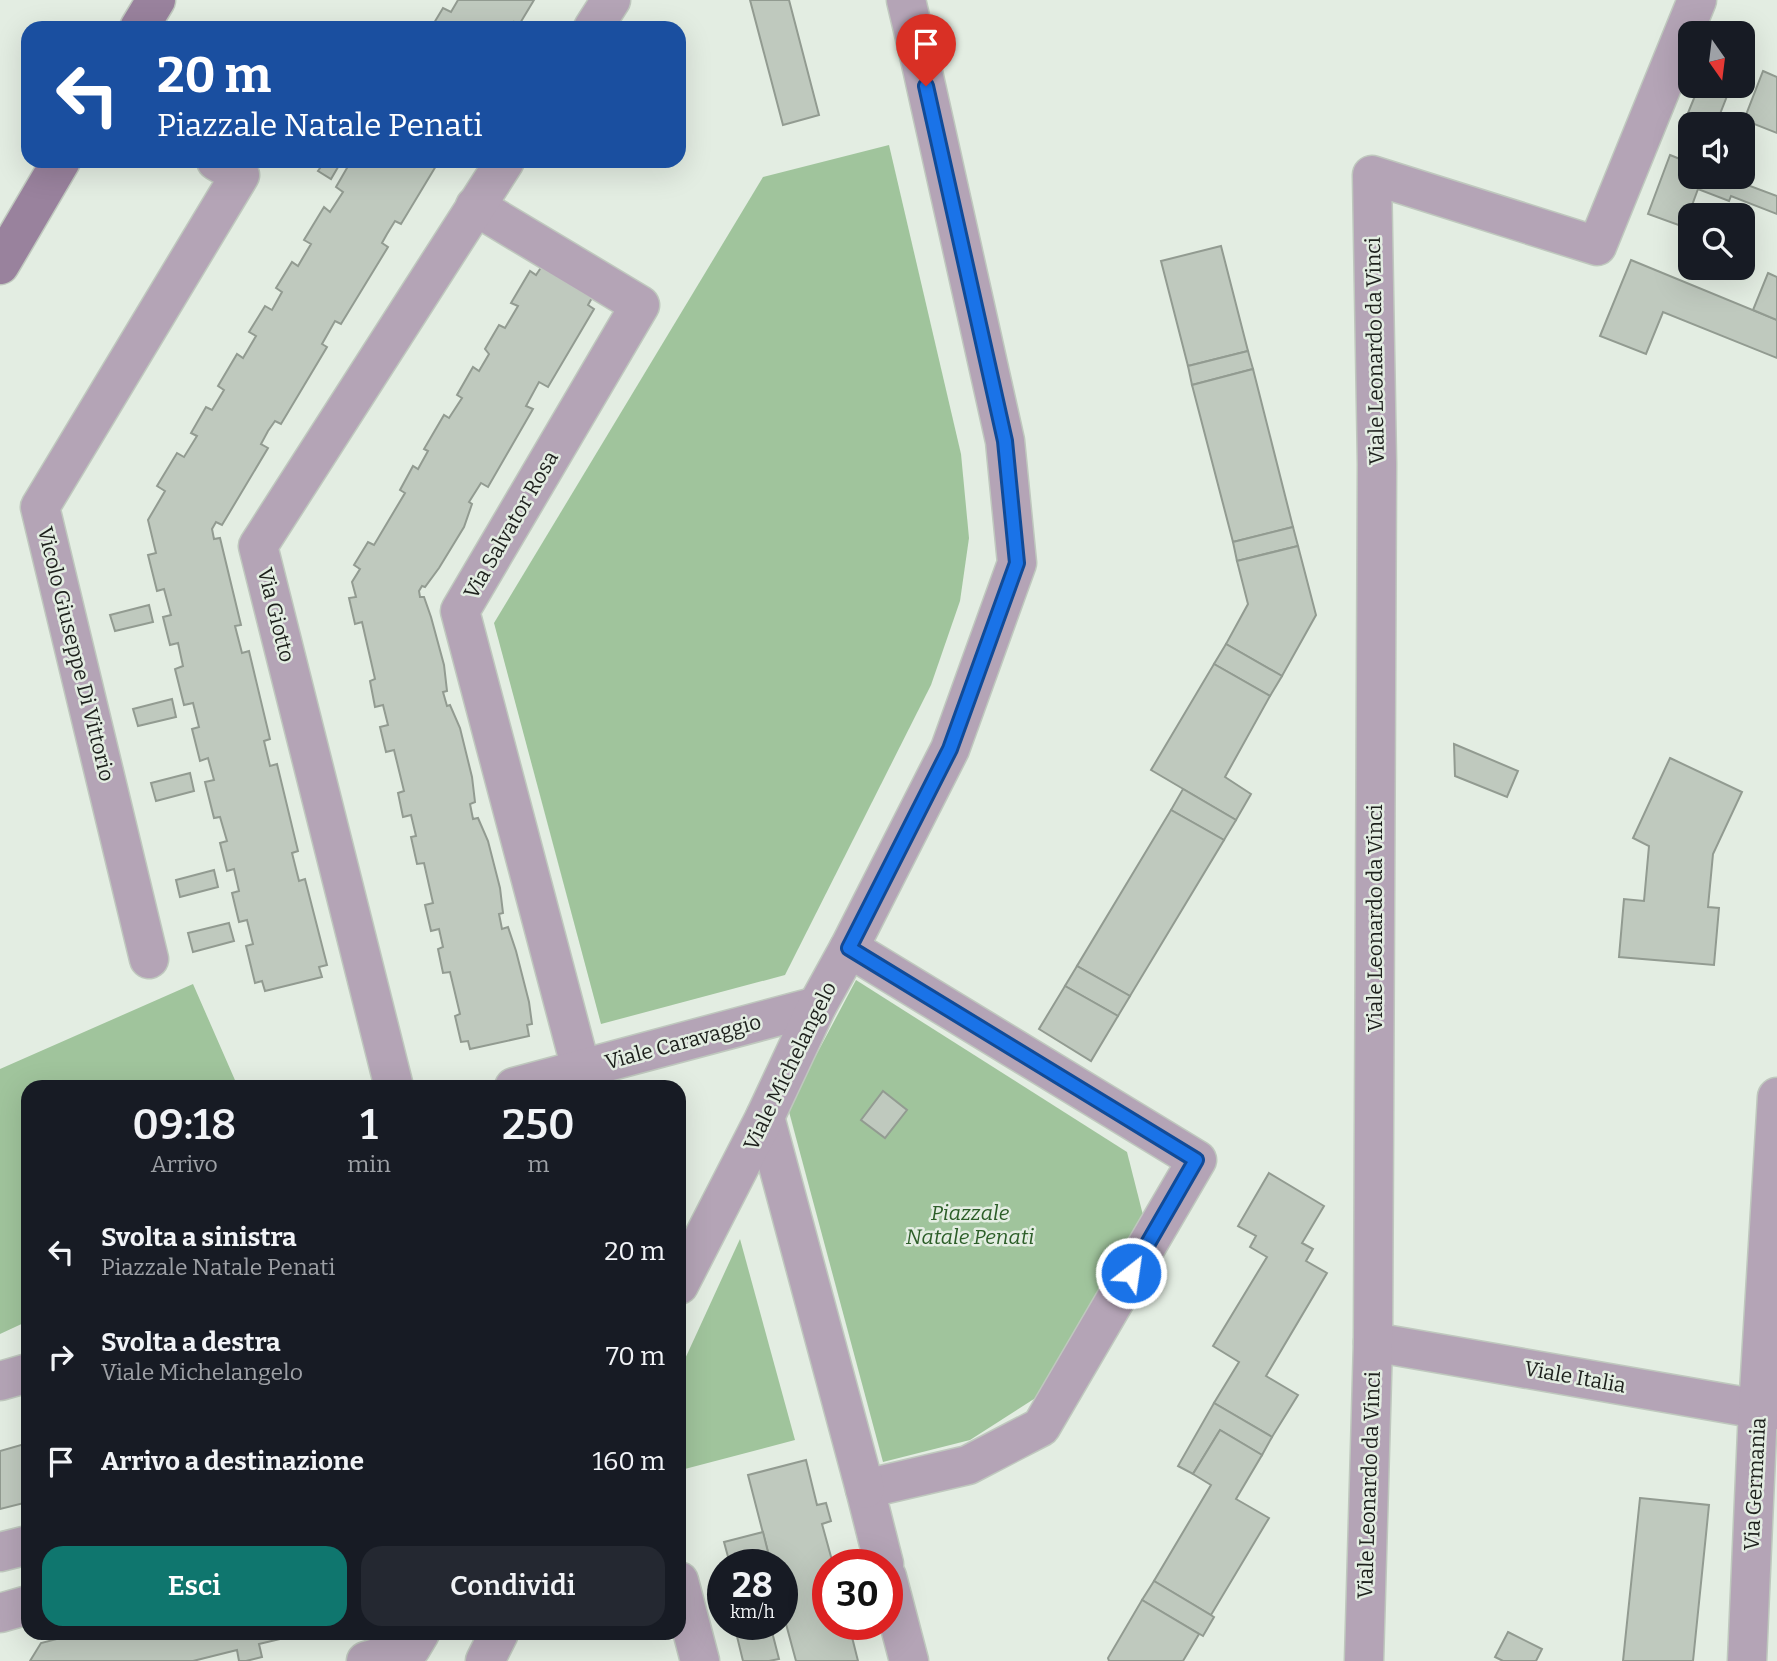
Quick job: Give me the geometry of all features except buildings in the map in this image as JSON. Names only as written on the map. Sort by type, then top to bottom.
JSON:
[{"type":"main road","points":[[143,21],[156,0]]},
{"type":"main road","points":[[0,265],[57,168]]},
{"type":"street","points":[[598,21],[611,0]]},
{"type":"street","name":"Viale Michelangelo","points":[[686,1271],[765,1117],[817,1006],[950,749],[1017,563],[1005,441],[906,0]]},
{"type":"street","name":"Viale Leonardo da Vinci","points":[[1364,1661],[1373,1342],[1377,464],[1372,175],[1597,246],[1697,0]]},
{"type":"street","name":"Vicolo Giuseppe Di Vittorio","points":[[149,959],[40,507],[240,175],[228,168]]},
{"type":"street","name":"Via Giotto","points":[[392,1080],[258,546],[500,168]]},
{"type":"street","name":"Via Salvator Rosa","points":[[475,206],[640,305],[460,611],[548,1080]]},
{"type":"street","points":[[849,948],[1196,1160],[1041,1427],[968,1465],[865,1489]]},
{"type":"street","name":"Viale Caravaggio","points":[[548,1080],[817,1006]]},
{"type":"street","name":"Via Germania","points":[[1747,1661],[1768,1409],[1777,1097]]},
{"type":"street","points":[[765,1117],[880,1549]]},
{"type":"street","name":"Viale Italia","points":[[1373,1342],[1768,1409]]},
{"type":"street","points":[[0,1381],[21,1375]]},
{"type":"street","points":[[0,1552],[21,1547]]},
{"type":"street","points":[[0,1613],[21,1607]]},
{"type":"street","points":[[686,1608],[700,1661]]},
{"type":"street","points":[[903,1638],[909,1661]]},
{"type":"street","points":[[366,1661],[411,1648],[416,1640]]},
{"type":"street","points":[[485,1661],[496,1640]]},
{"type":"green space","points":[[889,145],[961,454],[969,538],[960,601],[931,685],[785,975],[601,1024],[494,623],[763,177]]},
{"type":"green space","name":"Piazzale Natale Penati","points":[[856,980],[1127,1152],[1144,1219],[1037,1397],[970,1440],[883,1462],[788,1108]]},
{"type":"green space","points":[[193,984],[235,1080],[21,1080],[21,1324],[0,1334],[0,1069]]},
{"type":"green space","points":[[740,1239],[795,1440],[686,1469],[686,1357]]},
{"type":"route","points":[[926,86],[1005,441],[1017,563],[950,749],[849,948],[1196,1160],[1131,1273]]}]
